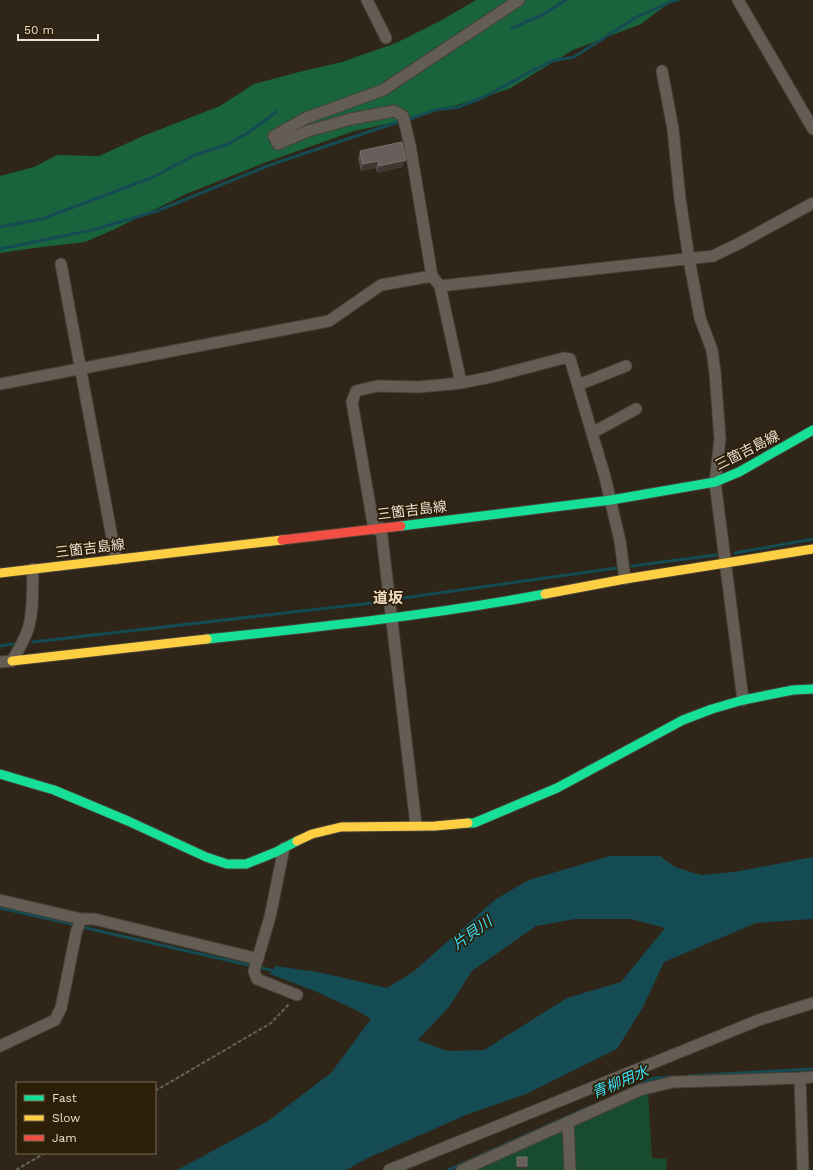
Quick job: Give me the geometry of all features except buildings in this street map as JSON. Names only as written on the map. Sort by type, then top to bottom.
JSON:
[{"type":"street","points":[[367,0],[386,38]]},
{"type":"street","points":[[461,383],[440,286],[432,276],[410,145],[403,116],[394,111],[351,119],[308,131],[278,144],[274,136],[306,118],[383,90],[519,0]]},
{"type":"street","points":[[738,0],[813,129]]},
{"type":"street","points":[[662,71],[673,129],[680,198],[689,259],[700,318],[712,350],[715,372],[720,439],[715,482],[743,700]]},
{"type":"street","points":[[440,286],[713,256],[813,203]]},
{"type":"street","points":[[61,264],[116,560]]},
{"type":"street","points":[[0,384],[329,321],[381,285],[432,276]]},
{"type":"street","points":[[416,825],[388,593],[378,528],[352,402],[356,390],[377,386],[419,386],[461,383],[492,377],[564,358],[570,359],[611,500],[620,541],[625,579]]},
{"type":"street","points":[[578,385],[626,366]]},
{"type":"street","points":[[592,433],[636,409]]},
{"type":"street","name":"三箇吉島線","points":[[0,573],[611,500],[686,488],[715,482],[739,472],[813,430]]},
{"type":"street","points":[[0,662],[391,613],[498,603],[625,579],[813,549]]},
{"type":"street","points":[[12,660],[28,629],[31,610],[33,569]]},
{"type":"street","points":[[0,774],[54,790],[128,821],[206,857],[227,864],[246,864],[312,834],[341,827],[416,825],[435,826],[474,823],[557,788],[683,720],[712,708],[793,690],[813,689]]},
{"type":"street","points":[[284,848],[270,917],[254,971],[256,979],[297,995]]},
{"type":"street","points":[[0,900],[81,919],[94,919],[258,959]]},
{"type":"street","points":[[0,1046],[55,1020],[61,1008],[76,933],[81,919]]},
{"type":"street","points":[[389,1170],[759,1020],[813,1003]]},
{"type":"street","points":[[462,1170],[640,1090],[674,1082],[813,1077]]},
{"type":"street","points":[[800,1078],[803,1170]]},
{"type":"street","points":[[568,1122],[570,1170]]},
{"type":"path","points":[[156,1090],[271,1023],[297,995]]},
{"type":"path","points":[[16,1170],[42,1154]]},
{"type":"green space","points":[[476,0],[673,0],[641,24],[573,50],[509,89],[415,118],[354,131],[264,163],[186,194],[85,242],[0,253],[0,176],[34,167],[57,155],[99,156],[143,136],[220,106],[254,84],[342,62],[396,43],[440,21]]},
{"type":"green space","points":[[648,1092],[652,1158],[667,1159],[666,1170],[477,1170]]},
{"type":"water","name":"片貝川","points":[[610,856],[660,856],[675,867],[701,875],[734,872],[813,857],[813,919],[756,923],[664,962],[643,1007],[617,1049],[526,1094],[466,1115],[370,1157],[346,1170],[177,1170],[268,1121],[331,1073],[371,1019],[358,1011],[317,992],[270,974],[275,966],[318,972],[387,988],[413,972],[496,899],[529,880]],"holes":[[[576,919],[631,919],[665,928],[621,982],[567,998],[484,1050],[447,1051],[418,1040],[449,1007],[472,971],[536,926]]]},
{"type":"waterway","points":[[512,28],[542,15],[566,0]]},
{"type":"waterway","points":[[407,120],[435,110],[459,107],[486,96],[552,61],[574,57],[635,18],[670,2],[678,0]]},
{"type":"waterway","points":[[0,227],[42,219],[151,178],[195,155],[226,145],[248,133],[276,112]]},
{"type":"waterway","points":[[0,249],[92,230],[157,211],[270,165],[401,121]]},
{"type":"waterway","points":[[735,553],[813,539]]},
{"type":"waterway","points":[[632,566],[716,555]]},
{"type":"waterway","points":[[396,599],[617,568]]},
{"type":"waterway","points":[[33,642],[381,602]]},
{"type":"waterway","points":[[0,646],[13,644]]},
{"type":"waterway","points":[[0,908],[76,925]]},
{"type":"waterway","points":[[82,927],[275,971]]},
{"type":"waterway","name":"青柳用水","points":[[688,1076],[813,1069]]},
{"type":"waterway","name":"青柳用水","points":[[636,1086],[654,1078],[673,1077]]},
{"type":"waterway","name":"青柳用水","points":[[448,1170],[591,1106]]},
{"type":"traffic: fast","points":[[401,526],[611,500],[715,482],[739,472],[813,430]]},
{"type":"traffic: fast","points":[[207,639],[419,614],[545,594]]},
{"type":"traffic: fast","points":[[468,823],[474,823],[557,788],[683,720],[712,709],[743,700],[793,690],[813,689]]},
{"type":"traffic: fast","points":[[0,774],[54,790],[128,821],[206,857],[227,864],[246,864],[276,852],[297,841]]},
{"type":"traffic: slow","points":[[0,573],[282,540]]},
{"type":"traffic: slow","points":[[545,594],[625,579],[813,549]]},
{"type":"traffic: slow","points":[[12,661],[207,639]]},
{"type":"traffic: slow","points":[[297,841],[312,834],[341,827],[435,826],[468,823]]},
{"type":"traffic: jam","points":[[282,540],[401,526]]},
{"type":"district","name":"道坂","points":[[388,598]]}]
